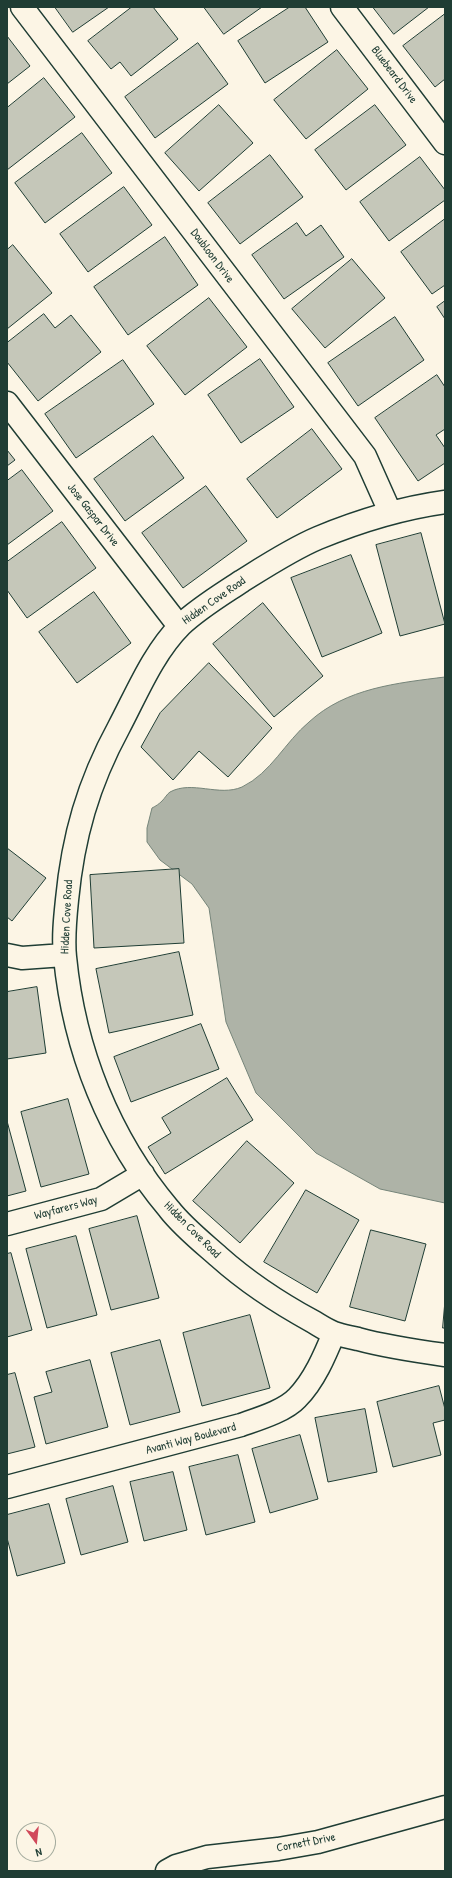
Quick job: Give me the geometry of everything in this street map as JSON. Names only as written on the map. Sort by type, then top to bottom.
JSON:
[{"type":"street","name":"Doubloon Drive","points":[[22,7],[365,456],[390,512]]},
{"type":"street","name":"Bluebeard Drive","points":[[342,7],[445,143]]},
{"type":"street","name":"Jose Gaspar Drive","points":[[7,403],[180,626]]},
{"type":"street","name":"Hidden Cove Road","points":[[445,502],[390,512],[316,538],[213,599],[180,626],[157,656],[102,757],[86,799],[75,839],[70,870],[65,922],[64,955],[74,1013],[83,1051],[103,1105],[117,1132],[143,1174],[170,1210],[204,1244],[235,1271],[285,1305],[334,1333],[392,1348],[445,1355]]},
{"type":"street","points":[[7,955],[22,958],[64,955]]},
{"type":"street","name":"Wayfarers Way","points":[[7,1224],[100,1199],[143,1174]]},
{"type":"street","name":"Avanti Way Boulevard","points":[[7,1487],[241,1425],[271,1415],[297,1399],[320,1365],[334,1333]]},
{"type":"street","name":"Cornett Drive","points":[[167,1871],[176,1866],[207,1857],[278,1849],[318,1842],[445,1807]]},
{"type":"shaded area","points":[[445,677],[445,1203],[380,1189],[316,1153],[256,1093],[226,1022],[209,908],[192,884],[160,860],[147,842],[147,828],[152,808],[161,802],[170,792],[187,788],[233,790],[252,781],[270,766],[300,730],[323,711],[339,701],[373,689]]},
{"type":"building","points":[[55,7],[109,7],[73,32]]},
{"type":"building","points":[[132,7],[153,7],[178,39],[131,76],[120,62],[111,69],[88,41]]},
{"type":"building","points":[[204,7],[262,7],[224,34]]},
{"type":"building","points":[[290,7],[305,7],[328,42],[265,83],[238,41]]},
{"type":"building","points":[[373,7],[429,7],[394,34]]},
{"type":"building","points":[[445,14],[445,79],[435,87],[403,46]]},
{"type":"building","points":[[7,36],[30,66],[7,84]]},
{"type":"building","points":[[198,43],[228,84],[155,138],[125,97]]},
{"type":"building","points":[[337,50],[368,89],[306,139],[274,100]]},
{"type":"building","points":[[44,78],[75,117],[7,170],[7,108]]},
{"type":"building","points":[[219,105],[253,143],[199,191],[165,153]]},
{"type":"building","points":[[375,105],[406,145],[346,190],[315,150]]},
{"type":"building","points":[[82,133],[112,173],[45,223],[15,183]]},
{"type":"building","points":[[270,155],[303,197],[240,244],[208,203]]},
{"type":"building","points":[[420,157],[445,190],[445,200],[389,241],[360,202]]},
{"type":"building","points":[[124,187],[152,225],[88,272],[60,234]]},
{"type":"building","points":[[445,219],[445,285],[432,294],[401,252]]},
{"type":"building","points":[[297,223],[306,236],[321,225],[344,257],[284,299],[252,255]]},
{"type":"building","points":[[165,237],[198,285],[128,335],[94,287]]},
{"type":"building","points":[[13,245],[52,293],[7,329],[7,250]]},
{"type":"building","points":[[352,259],[385,298],[325,348],[292,309]]},
{"type":"building","points":[[209,298],[247,347],[185,395],[147,346]]},
{"type":"building","points":[[445,301],[445,319],[437,307]]},
{"type":"building","points":[[44,314],[55,328],[71,315],[101,352],[38,401],[7,362],[7,343]]},
{"type":"building","points":[[395,317],[424,360],[358,406],[328,363]]},
{"type":"building","points":[[260,359],[294,407],[241,443],[208,395]]},
{"type":"building","points":[[123,360],[154,404],[76,458],[45,414]]},
{"type":"building","points":[[437,375],[445,387],[445,429],[436,435],[445,448],[445,463],[418,481],[375,418]]},
{"type":"building","points":[[312,429],[342,469],[277,518],[247,479]]},
{"type":"building","points":[[153,436],[184,478],[125,521],[94,479]]},
{"type":"building","points":[[7,450],[15,460],[7,466]]},
{"type":"building","points":[[22,470],[53,511],[7,545],[7,481]]},
{"type":"building","points":[[206,486],[247,541],[183,588],[142,533]]},
{"type":"building","points":[[62,522],[96,568],[27,618],[7,590],[7,562]]},
{"type":"building","points":[[421,533],[445,624],[400,636],[376,545]]},
{"type":"building","points":[[351,555],[382,633],[322,657],[291,578]]},
{"type":"building","points":[[94,592],[131,643],[77,683],[39,632]]},
{"type":"building","points":[[263,603],[323,676],[274,717],[213,644]]},
{"type":"building","points":[[209,663],[272,728],[228,777],[199,751],[173,780],[141,747],[160,713]]},
{"type":"building","points":[[7,848],[46,878],[12,921],[7,917]]},
{"type":"building","points":[[179,869],[184,943],[94,948],[90,875]]},
{"type":"building","points":[[179,952],[193,1015],[109,1033],[96,969]]},
{"type":"building","points":[[37,987],[46,1053],[7,1059],[7,992]]},
{"type":"building","points":[[201,1024],[219,1069],[131,1102],[114,1057]]},
{"type":"building","points":[[227,1078],[253,1120],[165,1174],[148,1147],[171,1133],[162,1118]]},
{"type":"building","points":[[68,1099],[89,1174],[41,1187],[21,1112]]},
{"type":"building","points":[[7,1121],[26,1191],[7,1196]]},
{"type":"building","points":[[247,1141],[294,1183],[240,1243],[193,1201]]},
{"type":"building","points":[[306,1190],[359,1220],[317,1293],[264,1262]]},
{"type":"building","points":[[137,1216],[159,1298],[111,1310],[89,1229]]},
{"type":"building","points":[[371,1230],[426,1244],[405,1321],[350,1307]]},
{"type":"building","points":[[76,1236],[97,1315],[47,1328],[26,1249]]},
{"type":"building","points":[[11,1253],[32,1330],[7,1337],[7,1254]]},
{"type":"building","points":[[445,1301],[445,1328],[443,1328]]},
{"type":"building","points":[[250,1315],[270,1388],[202,1406],[183,1333]]},
{"type":"building","points":[[160,1340],[180,1412],[130,1425],[111,1353]]},
{"type":"building","points":[[90,1360],[108,1427],[46,1444],[34,1397],[52,1392],[46,1372]]},
{"type":"building","points":[[15,1373],[35,1447],[7,1454],[7,1375]]},
{"type":"building","points":[[439,1386],[445,1409],[445,1420],[433,1423],[441,1455],[393,1467],[377,1402]]},
{"type":"building","points":[[365,1409],[377,1472],[328,1482],[315,1418]]},
{"type":"building","points":[[300,1435],[318,1499],[270,1513],[252,1449]]},
{"type":"building","points":[[238,1455],[255,1522],[206,1535],[189,1467]]},
{"type":"building","points":[[173,1472],[187,1530],[144,1541],[130,1482]]},
{"type":"building","points":[[113,1486],[128,1542],[81,1555],[66,1499]]},
{"type":"building","points":[[49,1504],[65,1563],[17,1576],[7,1538],[7,1515]]}]
